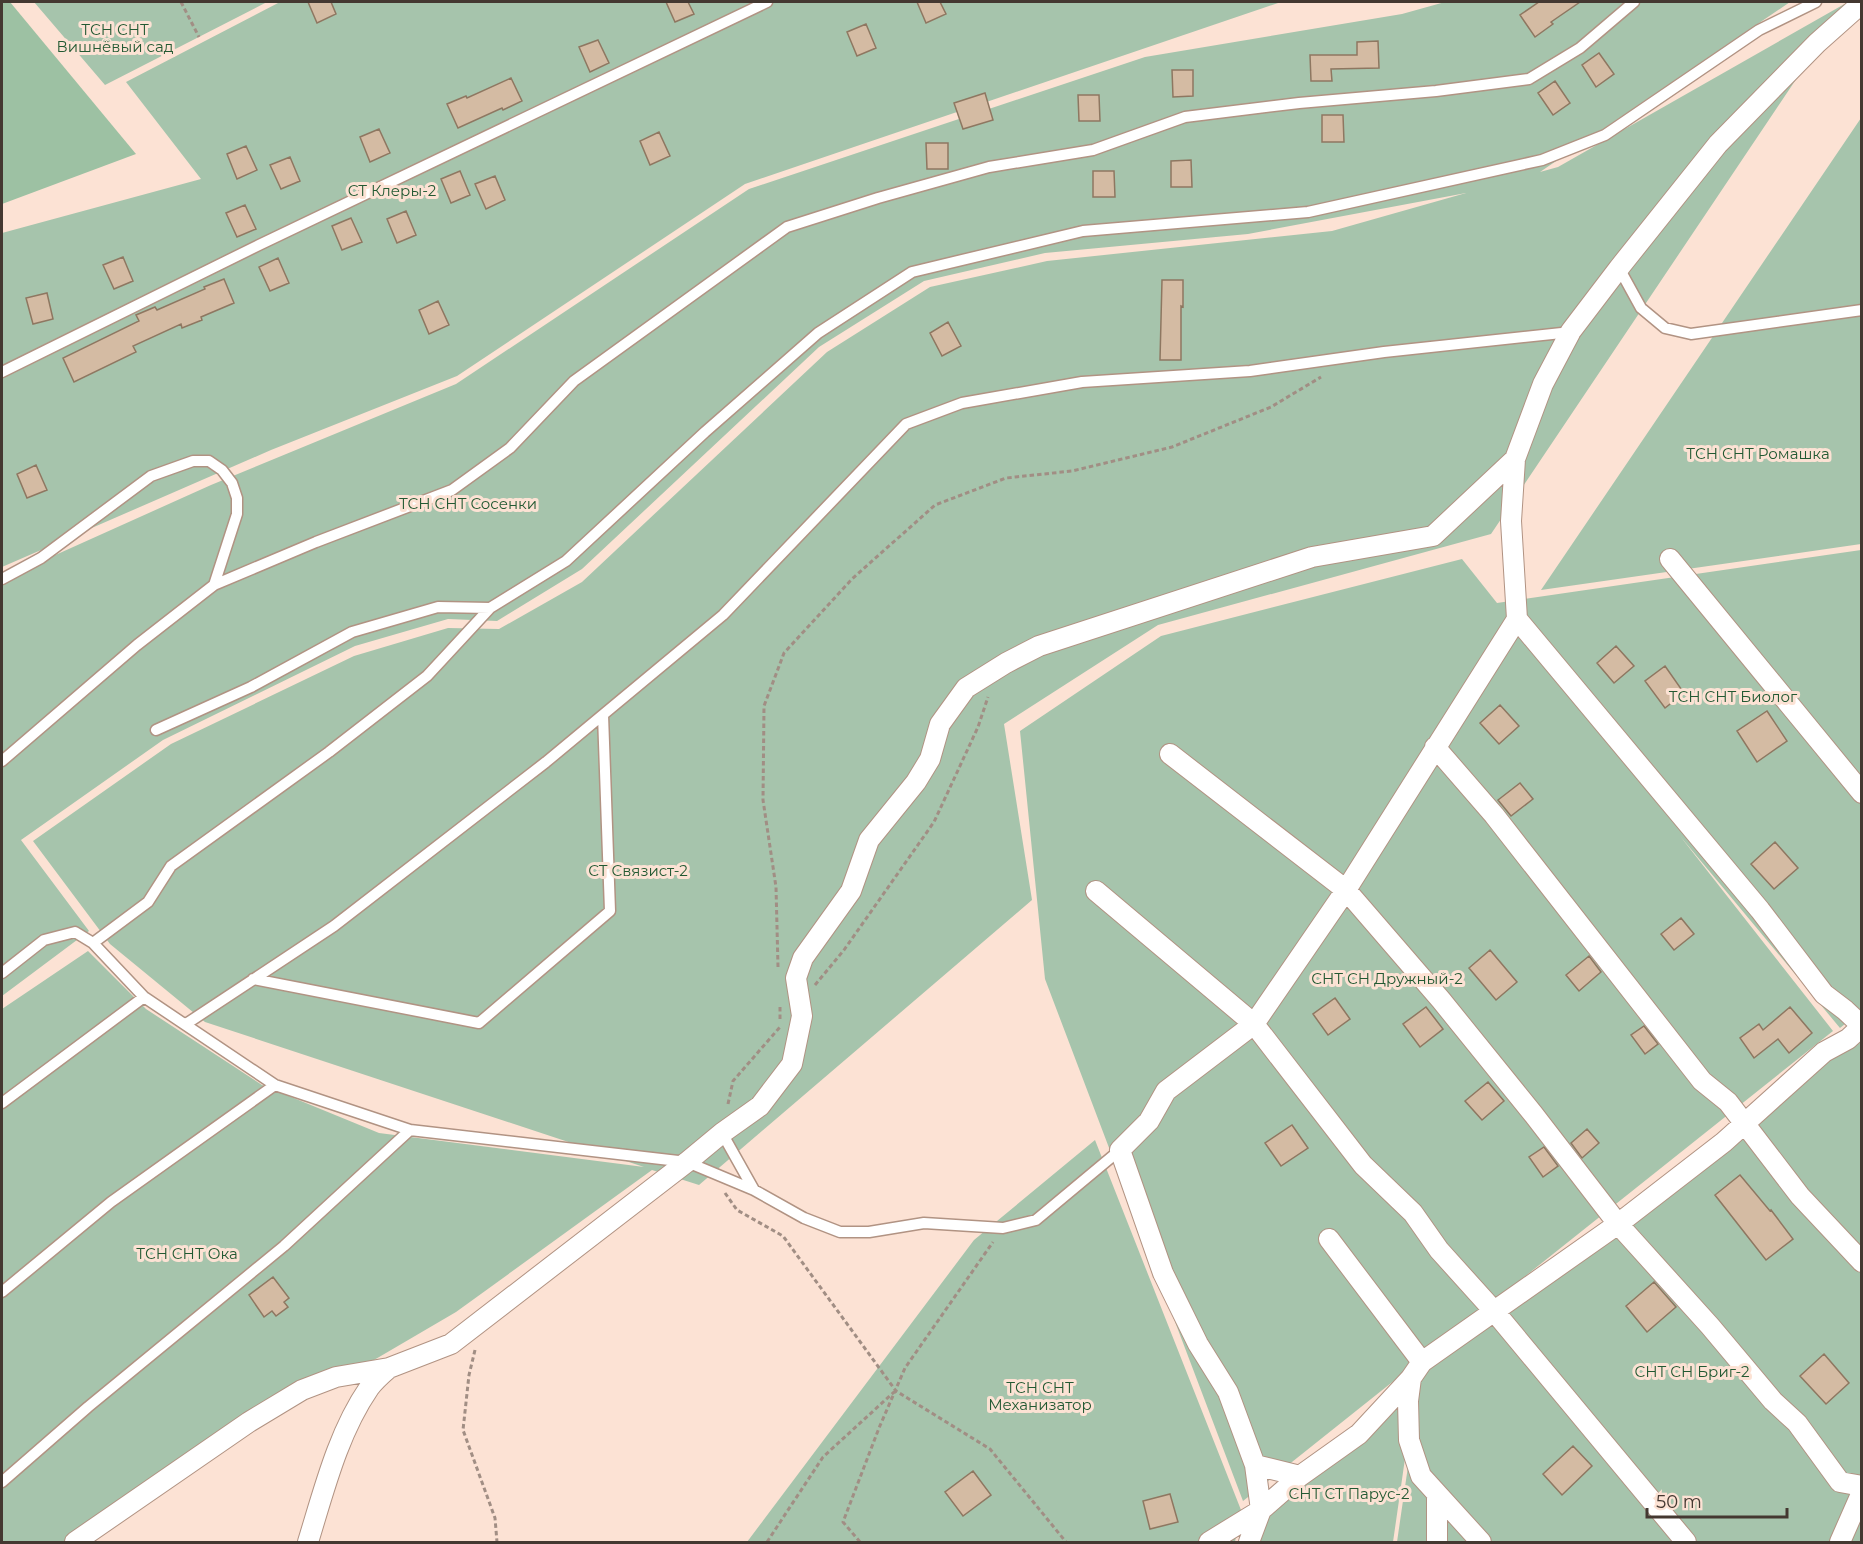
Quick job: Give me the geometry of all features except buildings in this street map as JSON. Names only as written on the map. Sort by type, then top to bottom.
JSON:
[{"type":"street","points":[[1249,1542],[1261,1510],[1254,1466],[1228,1392],[1198,1344],[1163,1273],[1120,1150],[1149,1121],[1166,1091],[1254,1024],[1346,890],[1517,619],[1511,521],[1515,459],[1543,384],[1571,332],[1619,268],[1719,144],[1817,42],[1862,3]]},
{"type":"street","points":[[75,1542],[249,1422],[302,1390],[336,1377],[389,1368],[451,1344],[687,1162],[722,1132],[760,1106],[792,1064],[802,1016],[796,978],[803,958],[851,891],[869,840],[916,783],[930,759],[940,724],[966,688],[1039,646],[1312,557],[1433,536],[1515,459]]},
{"type":"street","points":[[1670,559],[1862,794]]},
{"type":"street","points":[[1209,1542],[1261,1510],[1300,1476],[1359,1434],[1417,1370],[1494,1311],[1618,1224],[1724,1142],[1824,1052],[1848,1039],[1861,1026],[1824,994],[1760,910],[1517,619]]},
{"type":"street","points":[[1435,747],[1494,815],[1702,1081],[1728,1102],[1800,1196],[1862,1262]]},
{"type":"street","points":[[1170,754],[1346,890],[1442,1000],[1618,1224],[1710,1326],[1773,1401],[1797,1424],[1840,1482],[1862,1486]]},
{"type":"street","points":[[1096,891],[1254,1024],[1363,1165],[1413,1213],[1439,1250],[1494,1311],[1686,1542]]},
{"type":"street","points":[[1329,1239],[1417,1370]]},
{"type":"street","points":[[308,1542],[333,1463],[350,1422],[370,1386],[389,1368]]},
{"type":"street","points":[[1417,1370],[1408,1401],[1409,1440],[1421,1476],[1481,1542]]},
{"type":"street","points":[[1254,1466],[1300,1476]]},
{"type":"street","points":[[1840,1542],[1862,1492]]},
{"type":"street","points":[[1437,1496],[1437,1542]]},
{"type":"lane","points":[[2,372],[259,245],[766,2]]},
{"type":"lane","points":[[2,761],[137,645],[214,585],[316,542],[452,490],[510,448],[574,381],[787,227],[878,198],[989,167],[1093,150],[1185,117],[1529,79],[1580,48],[1634,2]]},
{"type":"lane","points":[[93,943],[148,902],[171,866],[329,753],[427,676],[490,608],[566,561],[705,432],[818,333],[912,272],[1083,231],[1308,212],[1542,160],[1605,135],[1759,30],[1816,2]]},
{"type":"lane","points":[[1619,268],[1641,308],[1665,328],[1691,334],[1862,310]]},
{"type":"lane","points":[[186,1024],[334,926],[537,769],[723,615],[906,424],[962,403],[1082,382],[1250,371],[1384,352],[1571,332]]},
{"type":"lane","points":[[2,579],[40,558],[151,476],[193,461],[209,461],[222,470],[232,483],[237,498],[237,514],[214,585]]},
{"type":"lane","points":[[156,730],[251,687],[352,632],[438,607],[490,608]]},
{"type":"lane","points":[[254,979],[479,1023],[610,911],[603,715]]},
{"type":"lane","points":[[2,974],[44,940],[75,932],[93,943],[144,997],[275,1085],[410,1130],[687,1162],[754,1190],[804,1218],[840,1232],[869,1232],[924,1223],[1003,1228],[1036,1220],[1120,1150]]},
{"type":"lane","points":[[2,1103],[144,997]]},
{"type":"lane","points":[[2,1292],[111,1202],[275,1085]]},
{"type":"lane","points":[[2,1482],[88,1407],[284,1246],[410,1130]]},
{"type":"lane","points":[[722,1132],[754,1190]]},
{"type":"path","points":[[181,2],[199,38]]},
{"type":"path","points":[[778,968],[776,887],[763,800],[764,706],[784,653],[852,579],[935,505],[1006,478],[1072,471],[1172,447],[1271,407],[1322,376]]},
{"type":"path","points":[[780,1003],[780,1026]]},
{"type":"path","points":[[710,1172],[737,1210],[783,1236],[896,1390],[990,1449],[1066,1542]]},
{"type":"path","points":[[860,1542],[843,1522],[905,1368],[1003,1228]]},
{"type":"path","points":[[484,1319],[469,1375],[463,1430],[495,1518],[496,1542]]},
{"type":"path","points":[[767,1542],[823,1457],[896,1390]]},
{"type":"green space","points":[[2,2],[10,2],[136,154],[2,204]]},
{"type":"green space","name":"ТСН СНТ Вишнёвый сад","points":[[34,2],[267,2],[105,85]]},
{"type":"green space","name":"СТ Клеры-2","points":[[280,2],[1281,2],[745,184],[457,376],[271,450],[2,567],[2,233],[201,179],[126,82]]},
{"type":"green space","points":[[1445,2],[1790,2],[1540,172],[1558,167],[1848,2],[1491,534],[1158,625],[1004,724],[1032,900],[699,1185],[652,1170],[456,1312],[63,1542],[2,1542],[2,1009],[88,951],[146,1009],[262,1085],[379,1133],[644,1167],[205,1022],[110,944],[33,841],[171,744],[354,656],[448,628],[499,629],[582,582],[827,352],[930,287],[1047,261],[1332,231],[1466,193],[1248,234],[1045,253],[924,281],[819,347],[582,569],[497,621],[448,619],[355,646],[163,740],[21,840],[89,931],[2,996],[2,579],[211,485],[456,384],[749,189],[1145,57],[1402,14]]},
{"type":"green space","name":"ТСН СНТ Ромашка","points":[[1861,118],[1861,544],[1541,590]]},
{"type":"green space","name":"СНТ СН Дружный-2","points":[[1861,550],[1861,1011],[1840,1028],[1680,836],[1833,1031],[1243,1501],[1045,979],[1020,731],[1161,636],[1462,559],[1497,603]]},
{"type":"green space","name":"СНТ СН Бриг-2","points":[[1861,1019],[1861,1542],[1397,1542],[1422,1370]]},
{"type":"green space","name":"ТСН СНТ Механизатор","points":[[1095,1140],[1241,1510],[1235,1542],[747,1542],[974,1240]]},
{"type":"green space","name":"СНТ СТ Парус-2","points":[[1416,1382],[1393,1542],[1241,1542],[1248,1508]]},
{"type":"park label","name":"ТСН СНТ Сосенки","points":[[468,504]]},
{"type":"park label","name":"ТСН СНТ Биолог","points":[[1733,697]]},
{"type":"park label","name":"СТ Связист-2","points":[[638,871]]},
{"type":"park label","name":"ТСН СНТ Ока","points":[[187,1254]]}]
